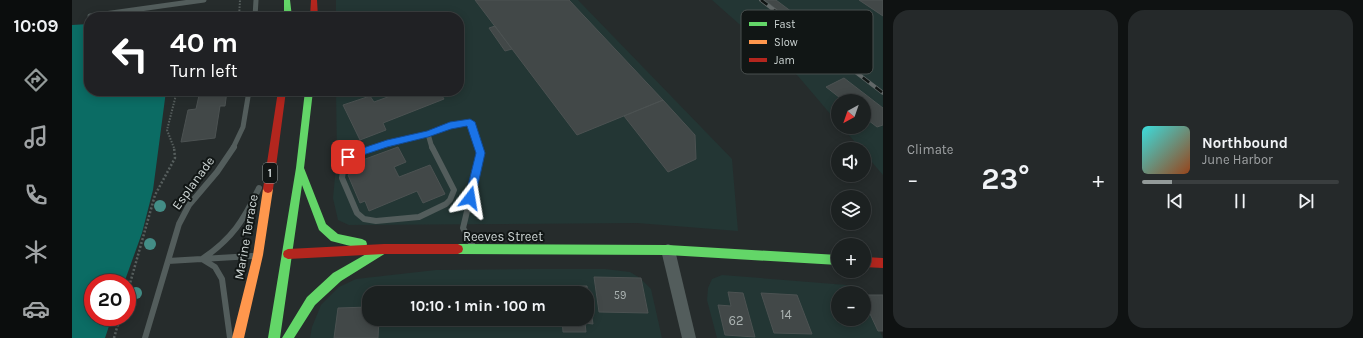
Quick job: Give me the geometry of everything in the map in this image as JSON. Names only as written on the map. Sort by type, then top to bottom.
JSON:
[{"type":"main road","points":[[287,0],[288,12]]},
{"type":"main road","points":[[314,0],[314,12]]},
{"type":"main road","name":"Marine Terrace","points":[[238,338],[262,255],[272,158],[281,96]]},
{"type":"main road","points":[[274,338],[284,254],[300,168],[308,96]]},
{"type":"main road","points":[[300,168],[322,227],[335,238],[384,249]]},
{"type":"main road","points":[[288,338],[311,301],[337,277],[384,249]]},
{"type":"main road","name":"Reeves Street","points":[[284,254],[384,249],[668,250],[831,260]]},
{"type":"main road","points":[[871,262],[883,263]]},
{"type":"street","points":[[668,250],[689,338]]},
{"type":"lane","points":[[118,12],[204,0]]},
{"type":"lane","points":[[255,12],[256,0]]},
{"type":"lane","name":"Esplanade","points":[[145,338],[179,224],[188,205],[217,172],[237,143],[243,127],[248,96]]},
{"type":"lane","points":[[428,134],[432,152],[454,190],[450,200],[446,204],[419,217],[376,221],[364,219],[357,213],[342,178],[344,163],[348,157],[387,144],[428,134],[450,126],[470,122],[481,153],[463,228],[475,249]]},
{"type":"lane","points":[[202,258],[215,251],[236,232],[248,213],[272,158]]},
{"type":"lane","points":[[168,261],[262,255]]},
{"type":"lane","points":[[202,258],[215,267],[222,279],[230,338]]},
{"type":"path","points":[[239,12],[240,0]]},
{"type":"path","points":[[133,274],[155,195],[175,158],[174,147],[168,130],[176,96]]},
{"type":"path","points":[[114,338],[117,326]]},
{"type":"shaded area","points":[[336,0],[578,0],[732,159],[738,231],[637,223],[349,225],[338,220],[333,198],[337,156],[336,96],[464,96],[464,12],[336,12]]},
{"type":"shaded area","points":[[712,0],[883,0],[883,175],[871,161],[871,142],[855,142],[848,134],[871,134],[871,94],[831,94],[831,115],[796,74],[873,74],[873,10],[741,10],[741,26]]},
{"type":"shaded area","points":[[84,24],[84,96],[165,96],[153,190],[142,233],[127,274],[84,274],[84,326],[109,326],[105,338],[72,338],[72,25]]},
{"type":"shaded area","points":[[605,269],[630,272],[640,278],[651,289],[662,338],[310,338],[312,327],[321,305],[339,287],[356,279],[436,270]]},
{"type":"shaded area","points":[[722,275],[859,286],[831,286],[831,326],[871,326],[871,311],[883,338],[717,338],[707,300],[708,288],[712,279]]},
{"type":"building","points":[[475,0],[569,0],[663,100],[577,135]]},
{"type":"building","points":[[765,0],[776,0],[789,10],[777,10]]},
{"type":"building","points":[[859,0],[883,0],[883,16]]},
{"type":"building","points":[[495,26],[512,49],[505,51],[489,28]]},
{"type":"building","points":[[844,78],[865,94],[835,94],[826,87]]},
{"type":"building","points":[[199,96],[226,96],[225,106],[220,106],[215,138],[181,142],[188,110],[196,109]]},
{"type":"building","points":[[370,96],[374,102],[390,96],[442,96],[444,99],[383,123],[386,130],[360,140],[343,105]]},
{"type":"building","points":[[871,99],[883,108],[883,125],[877,127],[871,122]]},
{"type":"building","points":[[663,100],[695,135],[696,159],[668,172],[624,116]]},
{"type":"building","points":[[398,147],[406,162],[394,167],[399,177],[430,165],[445,194],[423,203],[417,191],[369,211],[365,201],[360,203],[348,175],[352,173],[349,165]]},
{"type":"building","points":[[594,277],[641,278],[648,313],[599,312]]},
{"type":"building","points":[[728,292],[743,293],[755,337],[725,335],[718,305],[731,306]]},
{"type":"building","points":[[761,293],[797,295],[812,334],[774,333]]},
{"type":"building","points":[[871,295],[883,295],[883,331],[878,331],[871,316]]},
{"type":"building","points":[[362,307],[362,326],[379,326],[378,338],[334,338],[338,308]]},
{"type":"building","points":[[563,326],[585,326],[586,332],[563,332]]},
{"type":"railway","points":[[761,0],[774,10]]},
{"type":"railway","points":[[858,74],[883,93]]},
{"type":"traffic: fast","points":[[287,0],[288,12]]},
{"type":"traffic: fast","points":[[274,338],[300,168],[308,96]]},
{"type":"traffic: fast","points":[[301,170],[322,227],[335,238],[362,244]]},
{"type":"traffic: fast","points":[[458,249],[668,250],[831,260]]},
{"type":"traffic: fast","points":[[288,338],[311,301],[337,277],[382,250]]},
{"type":"traffic: slow","points":[[238,338],[258,255],[268,189]]},
{"type":"traffic: jam","points":[[314,0],[314,12]]},
{"type":"traffic: jam","points":[[268,189],[281,96]]},
{"type":"traffic: jam","points":[[288,254],[384,249],[458,249]]},
{"type":"traffic: jam","points":[[871,262],[883,263]]},
{"type":"route","points":[[348,157],[387,144],[428,134],[450,126],[470,122],[481,153],[470,198]]}]
